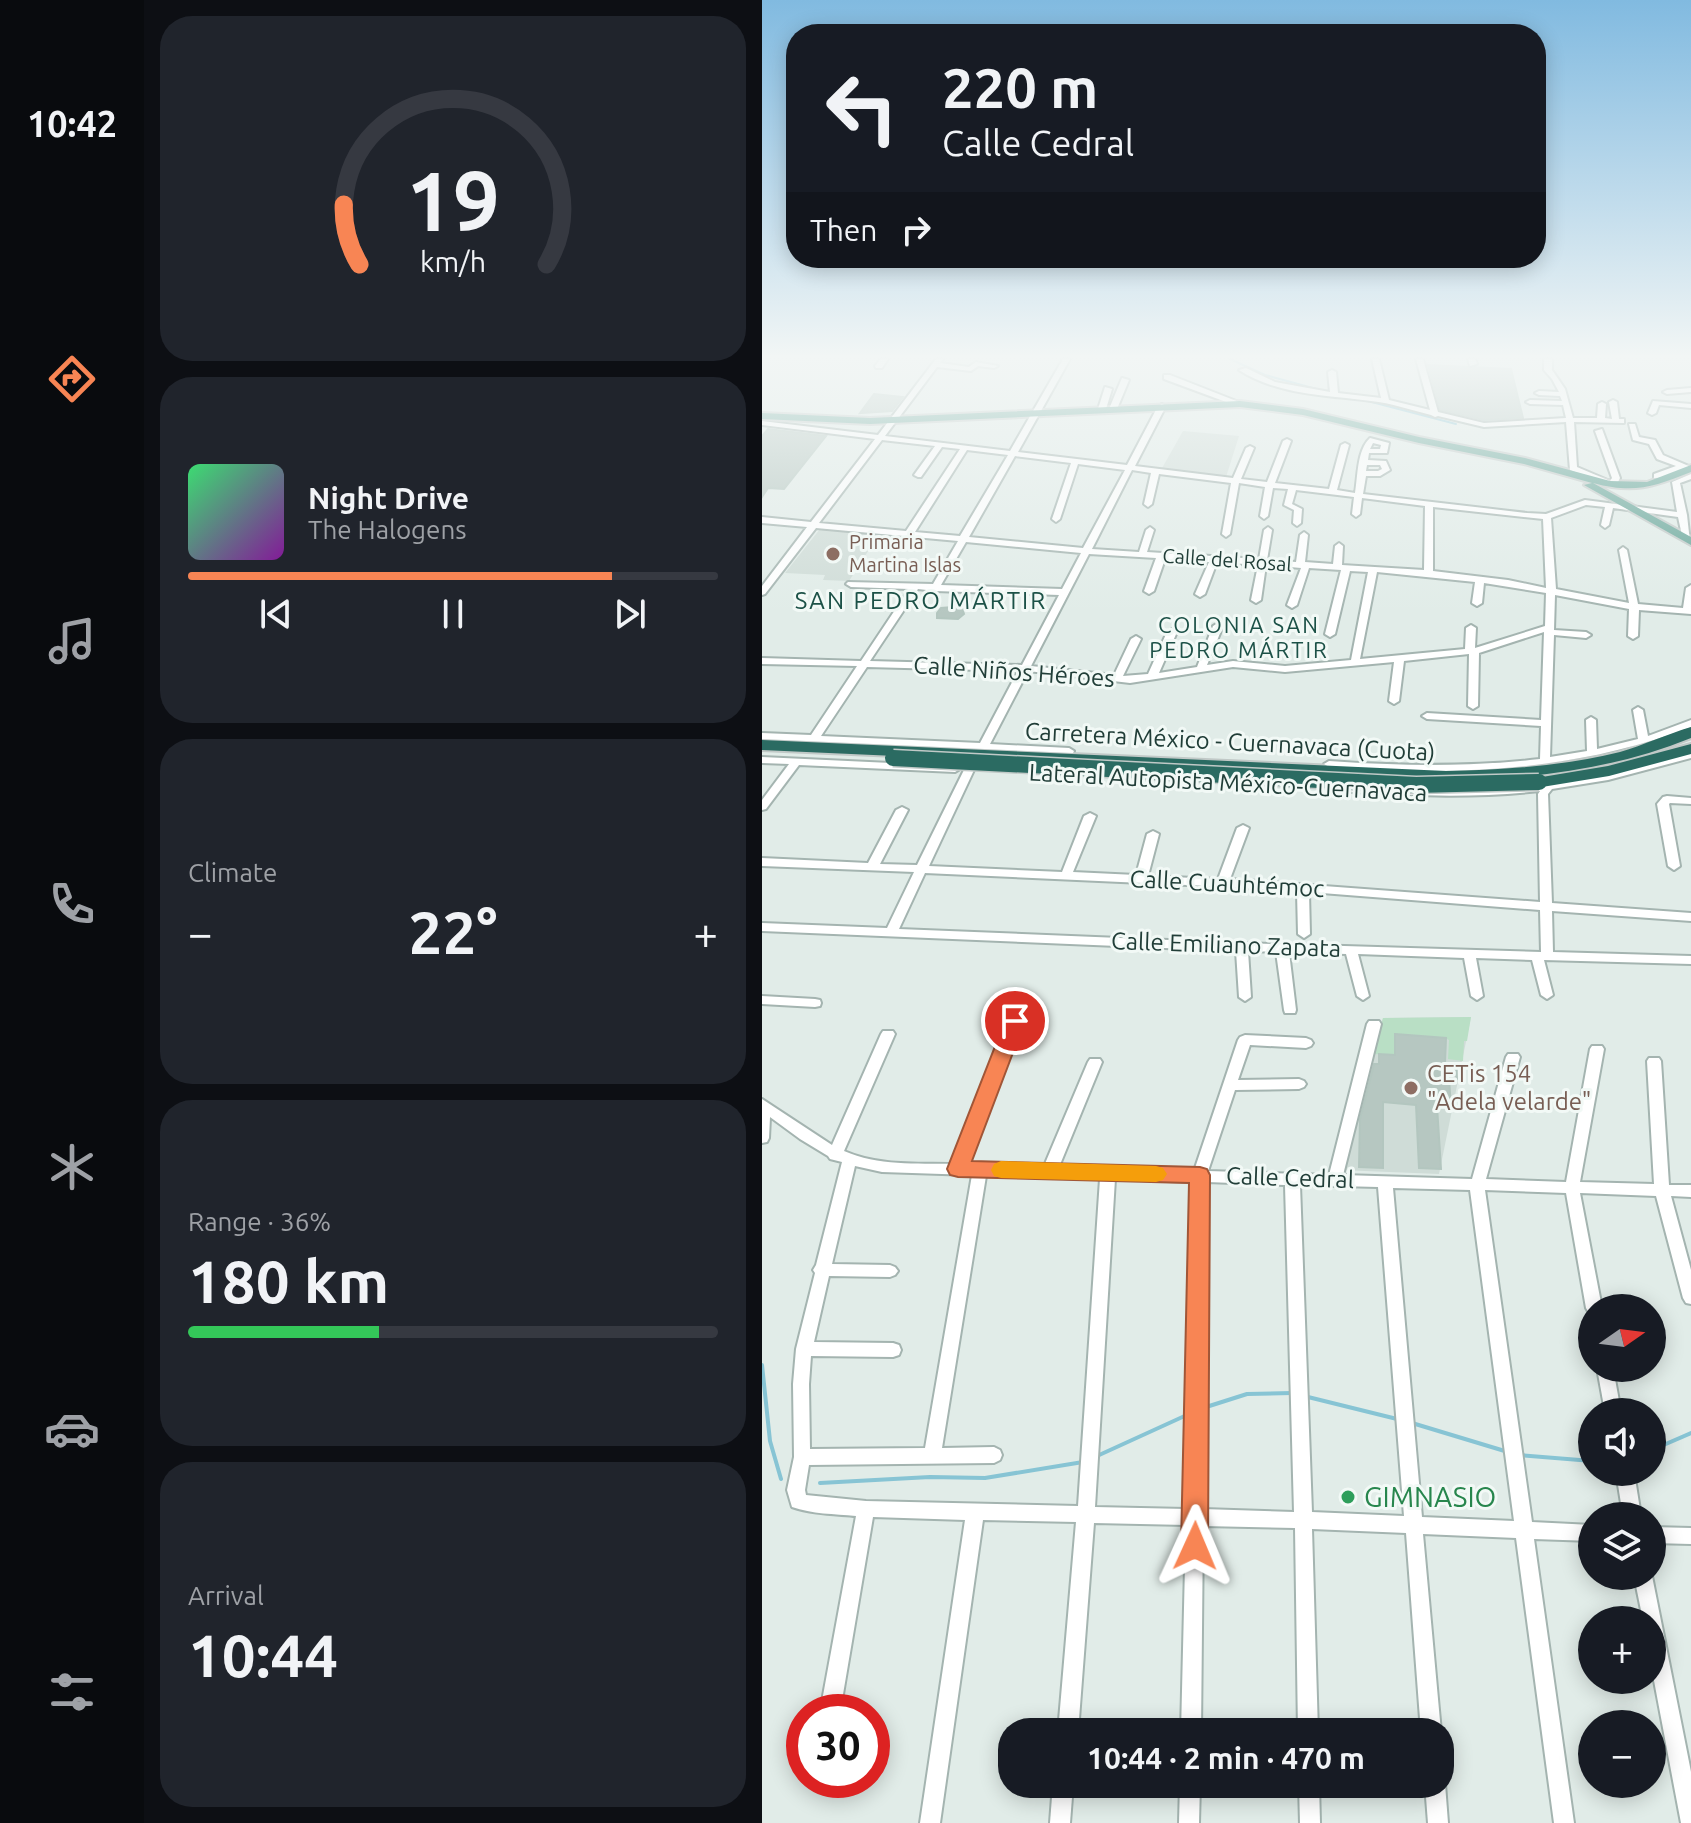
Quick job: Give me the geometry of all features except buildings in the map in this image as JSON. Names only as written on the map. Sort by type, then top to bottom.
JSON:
[{"type":"highway","name":"Carretera México - Cuernavaca (Cuota)","points":[[762,750],[1108,759],[1364,774],[1477,776],[1560,768],[1631,752],[1691,732]]},
{"type":"highway","name":"Carretera México - Cuernavaca (Cuota)","points":[[762,750],[1474,784],[1553,778],[1599,770],[1691,744]]},
{"type":"highway","points":[[762,750],[1464,786],[1566,779],[1646,763],[1691,744]]},
{"type":"highway","points":[[1069,751],[1090,752],[1108,759]]},
{"type":"main road","points":[[1445,444],[1613,484],[1648,485],[1689,468]]},
{"type":"main road","points":[[1547,467],[1593,488],[1689,541]]},
{"type":"main road","points":[[1593,488],[1613,484]]},
{"type":"street","points":[[762,592],[766,582],[815,525],[875,444]]},
{"type":"street","points":[[933,444],[1527,516],[1547,517],[1585,502],[1685,512]]},
{"type":"street","points":[[935,588],[1019,444]]},
{"type":"street","points":[[984,746],[1143,444]]},
{"type":"street","points":[[1264,516],[1270,486],[1286,444]]},
{"type":"street","points":[[1574,444],[1573,468],[1613,484],[1616,478],[1604,444]]},
{"type":"street","points":[[1653,444],[1660,457],[1689,468]]},
{"type":"street","points":[[918,475],[940,445]]},
{"type":"street","points":[[1332,493],[1345,445]]},
{"type":"street","points":[[909,534],[965,448]]},
{"type":"street","points":[[1226,534],[1236,482],[1250,448]]},
{"type":"street","points":[[1356,514],[1361,497],[1365,451]]},
{"type":"street","points":[[1056,519],[1075,462]]},
{"type":"street","points":[[1363,473],[1380,474],[1386,470],[1383,463],[1364,462]]},
{"type":"street","points":[[1657,476],[1689,468]]},
{"type":"street","points":[[1689,468],[1676,482],[1689,541]]},
{"type":"street","points":[[1148,504],[1155,472]]},
{"type":"street","points":[[1292,488],[1288,505],[1298,509],[1297,523]]},
{"type":"street","points":[[1585,502],[1585,495],[1593,488]]},
{"type":"street","points":[[1527,516],[1535,502]]},
{"type":"street","points":[[1428,573],[1429,505]]},
{"type":"street","points":[[1605,525],[1609,506]]},
{"type":"street","points":[[1545,760],[1551,590],[1547,517]]},
{"type":"street","name":"Calle del Rosal","points":[[762,520],[1086,551],[1428,573],[1551,590],[1634,607],[1689,611]]},
{"type":"street","points":[[1142,555],[1150,530]]},
{"type":"street","points":[[1256,600],[1268,530]]},
{"type":"street","points":[[1292,605],[1303,565],[1304,535]]},
{"type":"street","points":[[1330,634],[1342,568],[1339,546]]},
{"type":"street","points":[[1623,550],[1634,607],[1633,636]]},
{"type":"street","points":[[1149,591],[1162,555]]},
{"type":"street","points":[[1200,594],[1214,559]]},
{"type":"street","points":[[1355,662],[1373,569]]},
{"type":"street","points":[[1477,603],[1480,579]]},
{"type":"street","points":[[851,584],[1065,592]]},
{"type":"street","points":[[814,738],[915,587]]},
{"type":"street","points":[[1689,611],[1691,588]]},
{"type":"street","points":[[1201,668],[1218,626]]},
{"type":"street","points":[[1471,628],[1473,706]]},
{"type":"street","points":[[1548,630],[1586,635]]},
{"type":"street","name":"Calle Niños Héroes","points":[[762,661],[1025,668],[1117,679],[1152,677],[1233,664],[1285,669],[1472,651],[1548,630]]},
{"type":"street","points":[[1152,677],[1172,632]]},
{"type":"street","points":[[1117,679],[1136,639]]},
{"type":"street","points":[[1394,701],[1399,658]]},
{"type":"street","points":[[1638,710],[1643,740]]},
{"type":"street","points":[[1427,716],[1545,723]]},
{"type":"street","points":[[1591,720],[1592,752]]},
{"type":"street","points":[[1324,777],[1545,760],[1643,740],[1691,723]]},
{"type":"street","points":[[762,736],[1069,751]]},
{"type":"street","name":"Lateral Autopista México-Cuernavaca","points":[[762,760],[969,770],[1324,777],[1410,794],[1476,794],[1548,787],[1646,769],[1691,755]]},
{"type":"street","points":[[763,804],[796,762]]},
{"type":"street","points":[[891,932],[969,770]]},
{"type":"street","points":[[1547,995],[1542,956],[1545,907],[1543,794],[1548,787]]},
{"type":"street","points":[[1674,866],[1663,804],[1667,799],[1691,801]]},
{"type":"street","points":[[872,867],[902,810]]},
{"type":"street","points":[[1066,876],[1090,816]]},
{"type":"street","points":[[1223,882],[1243,828]]},
{"type":"street","points":[[1141,879],[1153,834]]},
{"type":"street","name":"Calle Cuauhtémoc","points":[[762,862],[1223,882],[1691,917]]},
{"type":"street","points":[[1303,888],[1304,934]]},
{"type":"street","name":"Calle Emiliano Zapata","points":[[762,927],[1242,947],[1691,960]]},
{"type":"street","points":[[1242,947],[1245,997]]},
{"type":"street","points":[[1282,948],[1290,1010]]},
{"type":"street","points":[[1351,950],[1363,996]]},
{"type":"street","points":[[1469,953],[1477,996]]},
{"type":"street","points":[[762,1000],[815,1003]]},
{"type":"street","points":[[958,1169],[1015,1021]]},
{"type":"street","points":[[1335,1179],[1374,1024]]},
{"type":"street","points":[[888,1034],[842,1158],[804,1349],[802,1457],[796,1490],[798,1501],[866,1509],[1303,1520],[1578,1532]]},
{"type":"street","points":[[1191,1718],[1200,1175],[1245,1040],[1306,1043]]},
{"type":"street","points":[[1591,1294],[1572,1188],[1597,1049]]},
{"type":"street","points":[[1513,1057],[1477,1185],[1564,1823]]},
{"type":"street","points":[[1654,1061],[1662,1190],[1691,1298]]},
{"type":"street","points":[[1050,1170],[1095,1062]]},
{"type":"street","points":[[1230,1085],[1299,1084]]},
{"type":"street","points":[[762,1138],[763,1105]]},
{"type":"street","name":"Calle Cedral","points":[[763,1105],[842,1158],[882,1167],[1691,1191]]},
{"type":"street","points":[[932,1456],[980,1169]]},
{"type":"street","points":[[1069,1718],[1091,1447],[1108,1173]]},
{"type":"street","points":[[1292,1178],[1308,1718]]},
{"type":"street","points":[[1385,1181],[1430,1718]]},
{"type":"street","points":[[821,1270],[890,1271]]},
{"type":"street","points":[[804,1349],[893,1350]]},
{"type":"street","points":[[802,1457],[994,1455]]},
{"type":"street","points":[[833,1694],[866,1509]]},
{"type":"street","points":[[930,1823],[975,1512]]},
{"type":"street","points":[[1666,1535],[1691,1536]]},
{"type":"street","points":[[1666,1694],[1691,1823]]},
{"type":"street","points":[[1060,1823],[1062,1798]]},
{"type":"street","points":[[1189,1823],[1190,1798]]},
{"type":"street","points":[[1309,1798],[1310,1823]]},
{"type":"street","points":[[1436,1798],[1438,1823]]},
{"type":"shaded area","points":[[1176,444],[1236,444],[1226,477],[1161,470]]},
{"type":"shaded area","name":"Primaria Martina Islas","points":[[820,529],[879,534],[849,581],[823,580],[825,575],[785,573]]},
{"type":"shaded area","name":"CETis 154 \"Adela velarde\"","points":[[1471,1017],[1439,1174],[1340,1170],[1383,1018]]},
{"type":"green space","points":[[1471,1017],[1467,1041],[1464,1041],[1463,1061],[1448,1059],[1449,1040],[1445,1038],[1396,1034],[1395,1055],[1373,1054],[1383,1018]]},
{"type":"waterway","points":[[762,1365],[770,1441],[781,1479]]},
{"type":"waterway","points":[[1203,1408],[1247,1394],[1292,1393]]},
{"type":"waterway","points":[[1308,1397],[1397,1419]]},
{"type":"waterway","points":[[1097,1456],[1189,1414]]},
{"type":"waterway","points":[[1412,1423],[1508,1452]]},
{"type":"waterway","points":[[1666,1444],[1691,1433]]},
{"type":"waterway","points":[[1519,1455],[1578,1460]]},
{"type":"waterway","points":[[820,1483],[930,1477],[985,1478],[1083,1462]]},
{"type":"slow traffic","points":[[1001,1170],[1156,1174]]},
{"type":"place","name":"Primaria Martina Islas","points":[[833,554]]},
{"type":"place","name":"CETis 154 \"Adela velarde\"","points":[[1411,1088]]},
{"type":"place","name":"GIMNASIO","points":[[1348,1497]]},
{"type":"district","name":"SAN PEDRO MÁRTIR","points":[[921,601]]},
{"type":"district","name":"COLONIA SAN PEDRO MÁRTIR","points":[[1239,638]]},
{"type":"route","points":[[1015,1021],[958,1169],[1200,1175],[1195,1546]]}]
